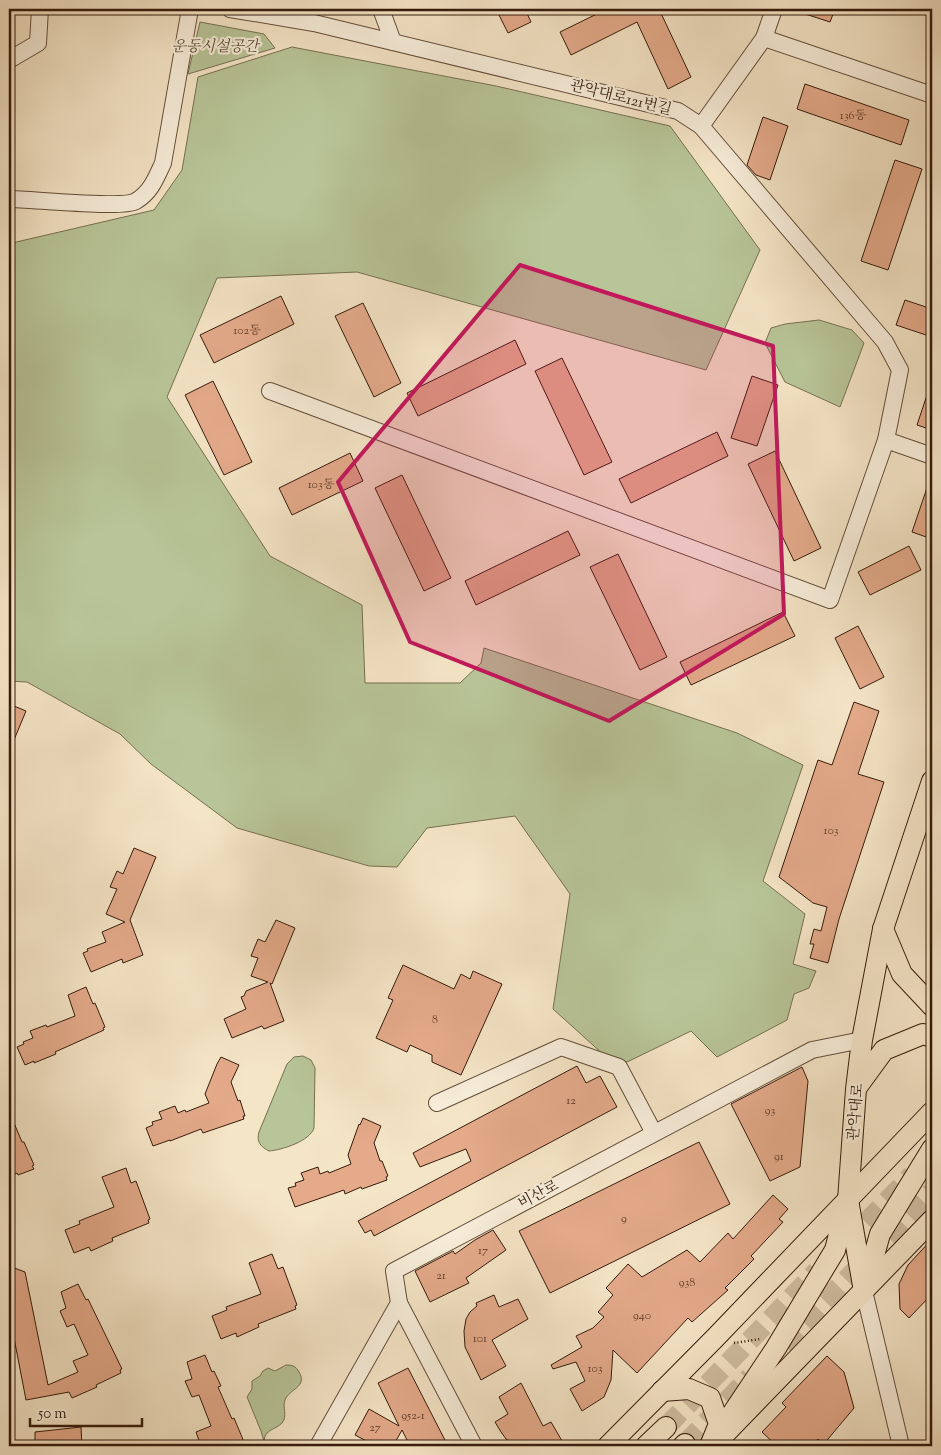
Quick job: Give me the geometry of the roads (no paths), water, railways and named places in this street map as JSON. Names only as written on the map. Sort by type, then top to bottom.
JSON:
[{"type":"main road","name":"관악대로","points":[[864,1291],[848,1200],[856,1089],[862,1040],[883,930],[927,812],[932,781]]},
{"type":"main road","points":[[883,930],[902,974],[932,1006]]},
{"type":"main road","points":[[856,1089],[884,1050],[923,1034],[932,1037]]},
{"type":"main road","points":[[608,1446],[932,1112]]},
{"type":"main road","points":[[864,1291],[880,1234],[932,1149]]},
{"type":"main road","points":[[712,1446],[776,1348],[835,1250],[848,1200]]},
{"type":"main road","points":[[712,1446],[932,1220]]},
{"type":"main road","points":[[662,1391],[689,1390],[710,1398],[719,1424],[712,1446]]},
{"type":"main road","points":[[646,1446],[666,1427]]},
{"type":"street","points":[[9,60],[38,43],[40,9]]},
{"type":"street","points":[[9,199],[113,204],[135,202],[152,187],[163,163],[190,9]]},
{"type":"street","name":"관악대로121번길","points":[[230,9],[314,23],[678,111],[701,126],[885,342],[900,370],[886,440],[830,600],[270,391]]},
{"type":"street","points":[[380,9],[393,42]]},
{"type":"street","points":[[701,126],[764,38],[774,9]]},
{"type":"street","points":[[764,38],[932,95]]},
{"type":"street","points":[[886,440],[932,456]]},
{"type":"street","name":"비산로","points":[[399,1303],[394,1271],[812,1050],[862,1040]]},
{"type":"street","points":[[437,1103],[562,1048],[620,1067],[654,1133]]},
{"type":"street","name":"관악대로","points":[[864,1291],[902,1446]]},
{"type":"street","points":[[318,1446],[399,1303]]},
{"type":"street","points":[[399,1303],[474,1446]]},
{"type":"tunnel","points":[[845,1244],[912,1175]]},
{"type":"tunnel","points":[[783,1344],[932,1192]]},
{"type":"tunnel","points":[[666,1427],[817,1271]]},
{"type":"tunnel","points":[[685,1444],[750,1377]]},
{"type":"park label","name":"운동시설공간","points":[[215,46]]}]
